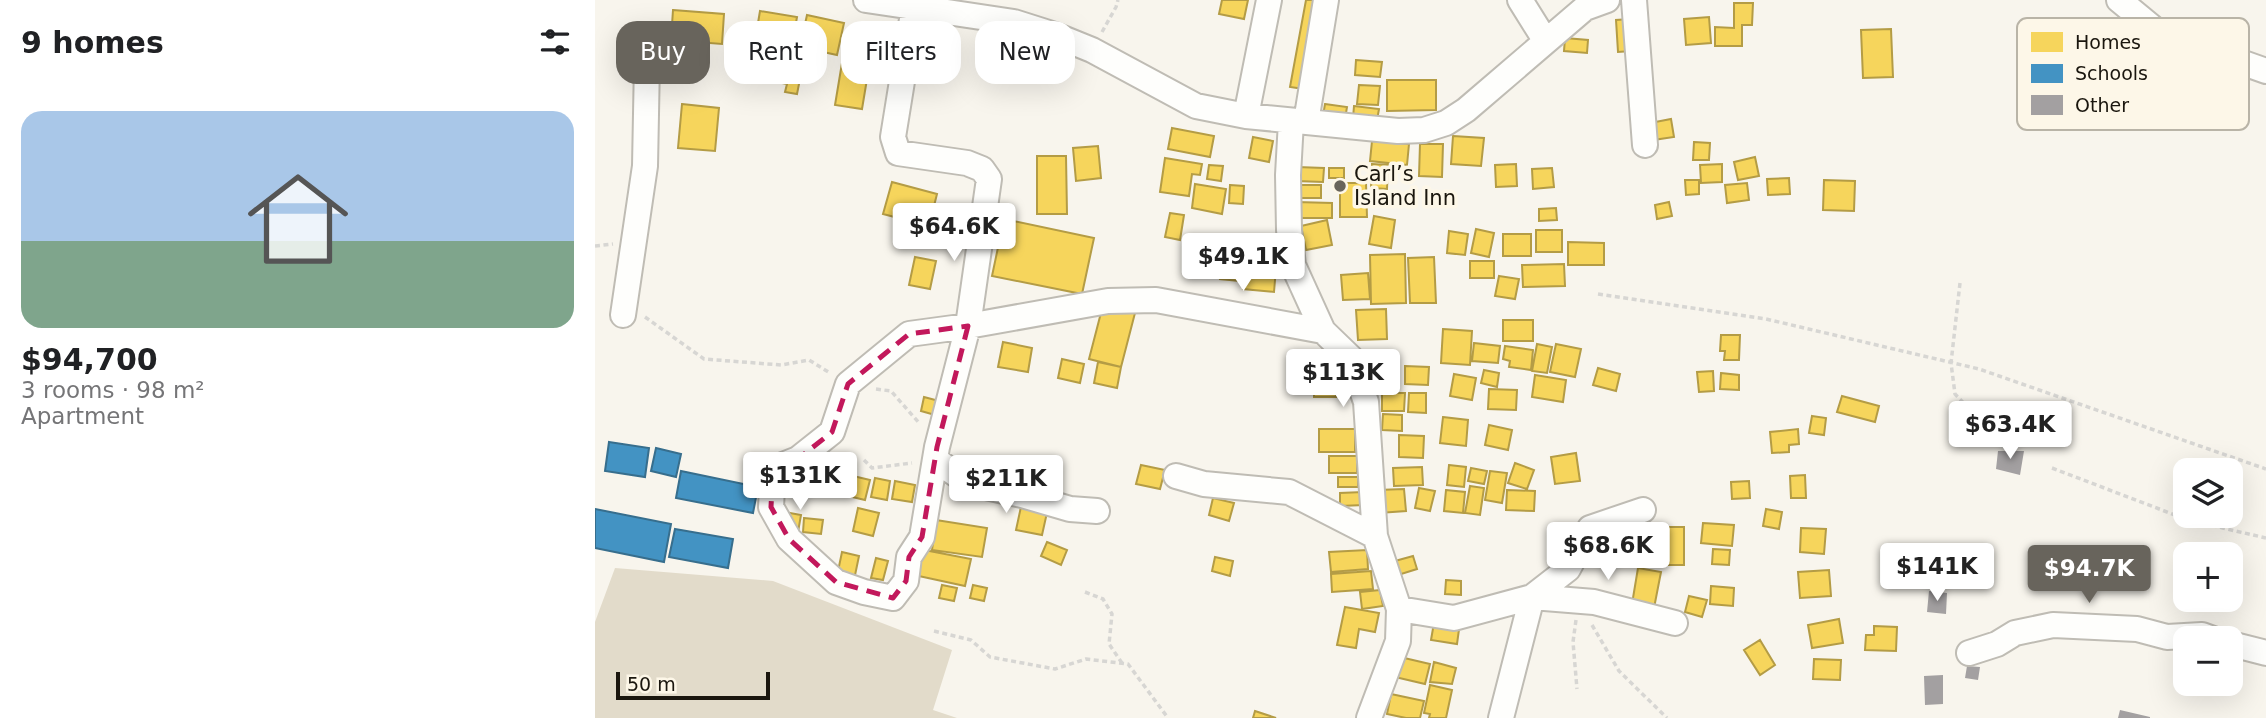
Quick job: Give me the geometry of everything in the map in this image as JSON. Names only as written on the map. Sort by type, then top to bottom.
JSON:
[{"type":"street","points":[[866,0],[914,7],[987,9],[1014,22],[1092,50],[1196,106],[1246,116],[1398,131],[1424,130],[1446,123],[1466,110],[1585,8],[1607,0]]},
{"type":"street","points":[[1246,116],[1269,0]]},
{"type":"street","points":[[1326,0],[1287,175],[1289,230],[1293,265],[1322,331],[1351,358],[1366,402],[1375,536],[1399,610],[1398,641],[1369,718],[1375,718]]},
{"type":"street","points":[[1520,0],[1545,40]]},
{"type":"street","points":[[1634,0],[1645,145]]},
{"type":"street","points":[[2119,0],[2141,18]]},
{"type":"street","points":[[914,7],[893,137],[898,153],[967,163],[982,169],[989,179],[968,326],[937,453],[922,537],[909,557],[906,581],[893,598],[863,592],[836,582],[789,539],[771,507],[773,469],[798,460],[832,432],[848,384],[909,334],[968,326],[1108,301],[1156,300],[1322,331]]},
{"type":"street","points":[[2249,65],[2266,71]]},
{"type":"street","points":[[623,314],[645,166],[647,84]]},
{"type":"street","points":[[937,453],[968,483],[1070,509],[1097,511]]},
{"type":"street","points":[[1176,476],[1204,484],[1289,492],[1375,536]]},
{"type":"street","points":[[1501,718],[1532,597],[1567,569],[1590,528],[1643,510]]},
{"type":"street","points":[[1399,610],[1454,618],[1532,597],[1594,602],[1675,623]]},
{"type":"street","points":[[1969,653],[1997,644],[2015,633],[2053,625],[2137,629],[2173,637]]},
{"type":"street","points":[[2243,647],[2266,653]]},
{"type":"path","points":[[1092,50],[1118,0]]},
{"type":"path","points":[[1959,283],[1951,363],[1955,394],[1997,438]]},
{"type":"path","points":[[627,284],[647,319],[705,359],[781,365],[809,360],[848,384],[891,391],[937,453],[873,468],[864,460]]},
{"type":"path","points":[[1598,295],[1766,319],[1979,369],[2155,433],[2266,469]]},
{"type":"path","points":[[2052,468],[2188,520],[2266,538]]},
{"type":"path","points":[[1085,592],[1103,599],[1112,614],[1109,644],[1122,663]]},
{"type":"path","points":[[1577,689],[1573,642],[1578,601]]},
{"type":"path","points":[[1578,601],[1619,671],[1667,718]]},
{"type":"path","points":[[933,631],[971,640],[990,657],[1055,669],[1086,659],[1128,664],[1168,718]]},
{"type":"highlighted area","points":[[968,326],[937,447],[922,537],[909,557],[906,581],[893,598],[836,582],[789,539],[771,507],[773,469],[798,459],[832,432],[848,384],[909,334]]},
{"type":"shaded area","points":[[615,568],[773,581],[952,650],[933,710],[957,718],[595,718],[595,622]]},
{"type":"building: Homes","points":[[1222,0],[1248,0],[1244,19],[1219,14]]},
{"type":"building: Homes","points":[[1306,0],[1319,0],[1304,89],[1290,87]]},
{"type":"building: Homes","points":[[1734,3],[1753,3],[1752,25],[1742,25],[1742,46],[1715,46],[1715,27],[1734,28]]},
{"type":"building: Homes","points":[[673,10],[724,14],[722,44],[710,43],[710,21],[672,21]]},
{"type":"building: Homes","points":[[760,11],[797,17],[796,21],[758,21]]},
{"type":"building: Homes","points":[[807,15],[841,22],[837,55],[827,53],[827,21],[806,21]]},
{"type":"building: Homes","points":[[1709,17],[1711,43],[1686,45],[1684,19]]},
{"type":"building: Homes","points":[[1630,19],[1631,51],[1618,52],[1616,20]]},
{"type":"building: Homes","points":[[1891,29],[1893,77],[1863,78],[1861,30]]},
{"type":"building: Homes","points":[[1565,38],[1588,40],[1587,53],[1564,51]]},
{"type":"building: Homes","points":[[1356,60],[1382,62],[1380,77],[1355,75]]},
{"type":"building: Homes","points":[[841,69],[841,84],[866,84],[862,109],[835,105]]},
{"type":"building: Homes","points":[[1387,80],[1436,80],[1436,110],[1387,111]]},
{"type":"building: Homes","points":[[787,84],[799,84],[797,94],[785,92]]},
{"type":"building: Homes","points":[[1359,85],[1380,86],[1378,105],[1357,104]]},
{"type":"building: Homes","points":[[682,104],[719,108],[715,151],[678,148]]},
{"type":"building: Homes","points":[[1325,104],[1347,107],[1345,119],[1323,116]]},
{"type":"building: Homes","points":[[1354,106],[1379,109],[1377,120],[1353,118]]},
{"type":"building: Homes","points":[[1671,119],[1674,137],[1653,140],[1650,123]]},
{"type":"building: Homes","points":[[1172,128],[1214,136],[1210,157],[1168,149]]},
{"type":"building: Homes","points":[[1453,136],[1484,138],[1481,166],[1451,164]]},
{"type":"building: Homes","points":[[1253,137],[1273,141],[1269,162],[1249,158]]},
{"type":"building: Homes","points":[[1372,141],[1409,144],[1407,165],[1370,161]]},
{"type":"building: Homes","points":[[1694,142],[1710,143],[1709,160],[1693,160]]},
{"type":"building: Homes","points":[[1420,144],[1443,144],[1442,177],[1419,176]]},
{"type":"building: Homes","points":[[1098,146],[1101,178],[1076,181],[1073,148]]},
{"type":"building: Homes","points":[[1037,156],[1066,156],[1067,214],[1037,214]]},
{"type":"building: Homes","points":[[1755,157],[1759,176],[1738,180],[1734,162]]},
{"type":"building: Homes","points":[[1165,158],[1202,164],[1200,175],[1192,174],[1189,196],[1160,192]]},
{"type":"building: Homes","points":[[1372,164],[1388,165],[1387,189],[1371,188]]},
{"type":"building: Homes","points":[[1516,164],[1517,186],[1496,187],[1495,165]]},
{"type":"building: Homes","points":[[1722,164],[1722,182],[1701,183],[1700,165]]},
{"type":"building: Homes","points":[[1209,165],[1223,166],[1221,181],[1207,179]]},
{"type":"building: Homes","points":[[1297,167],[1324,168],[1323,182],[1296,181]]},
{"type":"building: Homes","points":[[1329,168],[1344,168],[1344,178],[1329,178]]},
{"type":"building: Homes","points":[[1552,168],[1554,187],[1533,189],[1532,169]]},
{"type":"building: Homes","points":[[1789,178],[1790,194],[1768,195],[1767,179]]},
{"type":"building: Homes","points":[[1685,180],[1699,180],[1699,194],[1686,195]]},
{"type":"building: Homes","points":[[1824,180],[1855,181],[1854,211],[1823,210]]},
{"type":"building: Homes","points":[[892,182],[937,194],[929,226],[883,214]]},
{"type":"building: Homes","points":[[1340,183],[1366,183],[1367,217],[1340,217]]},
{"type":"building: Homes","points":[[1747,183],[1749,200],[1727,203],[1725,185]]},
{"type":"building: Homes","points":[[1195,184],[1226,189],[1222,214],[1192,208]]},
{"type":"building: Homes","points":[[1230,185],[1244,186],[1243,204],[1229,203]]},
{"type":"building: Homes","points":[[1296,185],[1321,185],[1321,198],[1295,198]]},
{"type":"building: Homes","points":[[1296,202],[1332,203],[1332,218],[1296,218]]},
{"type":"building: Homes","points":[[1669,202],[1672,216],[1657,219],[1655,205]]},
{"type":"building: Homes","points":[[1556,208],[1557,220],[1539,221],[1539,209]]},
{"type":"building: Homes","points":[[1170,213],[1184,215],[1180,240],[1165,237]]},
{"type":"building: Homes","points":[[1374,216],[1395,220],[1391,248],[1369,244]]},
{"type":"building: Homes","points":[[1004,219],[1094,238],[1082,294],[992,276]]},
{"type":"building: Homes","points":[[1327,220],[1332,245],[1306,250],[1301,226]]},
{"type":"building: Homes","points":[[1476,229],[1494,233],[1489,257],[1471,253]]},
{"type":"building: Homes","points":[[1536,230],[1562,230],[1562,252],[1536,252]]},
{"type":"building: Homes","points":[[1449,231],[1468,234],[1465,255],[1447,253]]},
{"type":"building: Homes","points":[[1503,234],[1531,234],[1531,256],[1503,256]]},
{"type":"building: Homes","points":[[1568,242],[1604,243],[1604,265],[1568,265]]},
{"type":"building: Homes","points":[[1405,254],[1406,303],[1371,304],[1370,255]]},
{"type":"building: Homes","points":[[915,257],[936,261],[930,289],[909,285]]},
{"type":"building: Homes","points":[[1434,257],[1436,303],[1410,303],[1408,258]]},
{"type":"building: Homes","points":[[1222,259],[1241,261],[1239,281],[1220,279]]},
{"type":"building: Homes","points":[[1470,261],[1494,261],[1494,278],[1470,278]]},
{"type":"building: Homes","points":[[1564,264],[1565,286],[1523,287],[1522,265]]},
{"type":"building: Homes","points":[[1245,265],[1276,268],[1274,292],[1243,289]]},
{"type":"building: Homes","points":[[1368,273],[1370,299],[1343,300],[1341,275]]},
{"type":"building: Homes","points":[[1499,276],[1519,279],[1515,299],[1495,296]]},
{"type":"building: Homes","points":[[1103,305],[1135,313],[1121,367],[1089,359]]},
{"type":"building: Homes","points":[[1386,309],[1387,339],[1358,340],[1356,310]]},
{"type":"building: Homes","points":[[1503,320],[1533,320],[1533,341],[1503,341]]},
{"type":"building: Homes","points":[[1443,329],[1472,331],[1470,365],[1441,363]]},
{"type":"building: Homes","points":[[1721,335],[1740,335],[1739,360],[1724,360],[1725,351],[1720,351]]},
{"type":"building: Homes","points":[[1003,342],[1032,348],[1028,372],[998,367]]},
{"type":"building: Homes","points":[[1474,343],[1500,346],[1498,363],[1472,361]]},
{"type":"building: Homes","points":[[1537,344],[1552,347],[1547,373],[1532,371]]},
{"type":"building: Homes","points":[[1556,344],[1581,349],[1575,377],[1550,372]]},
{"type":"building: Homes","points":[[1505,346],[1533,350],[1531,370],[1509,367],[1510,361],[1503,359]]},
{"type":"building: Homes","points":[[1325,352],[1326,364],[1300,367],[1298,355]]},
{"type":"building: Homes","points":[[1062,359],[1084,364],[1080,383],[1058,378]]},
{"type":"building: Homes","points":[[1098,362],[1121,367],[1117,388],[1094,383]]},
{"type":"building: Homes","points":[[1377,366],[1398,368],[1395,389],[1375,386]]},
{"type":"building: Homes","points":[[1405,366],[1429,367],[1428,385],[1405,384]]},
{"type":"building: Homes","points":[[1598,368],[1620,374],[1616,391],[1593,385]]},
{"type":"building: Homes","points":[[1484,370],[1499,373],[1497,387],[1481,383]]},
{"type":"building: Homes","points":[[1713,371],[1714,391],[1699,392],[1697,372]]},
{"type":"building: Homes","points":[[1721,373],[1739,375],[1739,390],[1720,389]]},
{"type":"building: Homes","points":[[1454,374],[1476,378],[1472,400],[1450,396]]},
{"type":"building: Homes","points":[[1535,375],[1566,380],[1563,402],[1532,397]]},
{"type":"building: Homes","points":[[1314,378],[1336,378],[1336,397],[1314,397]]},
{"type":"building: Homes","points":[[1489,389],[1517,390],[1516,410],[1488,409]]},
{"type":"building: Homes","points":[[1382,393],[1405,393],[1404,411],[1382,411]]},
{"type":"building: Homes","points":[[1409,393],[1426,393],[1426,413],[1408,412]]},
{"type":"building: Homes","points":[[1842,396],[1879,406],[1875,422],[1837,412]]},
{"type":"building: Homes","points":[[924,397],[939,401],[935,415],[921,411]]},
{"type":"building: Homes","points":[[1383,414],[1402,415],[1402,431],[1382,430]]},
{"type":"building: Homes","points":[[1812,416],[1826,418],[1824,435],[1809,433]]},
{"type":"building: Homes","points":[[1443,417],[1468,420],[1466,446],[1440,443]]},
{"type":"building: Homes","points":[[1489,425],[1512,430],[1508,450],[1485,445]]},
{"type":"building: Homes","points":[[1319,429],[1355,429],[1355,452],[1319,452]]},
{"type":"building: Homes","points":[[1798,429],[1799,444],[1789,445],[1789,452],[1772,453],[1770,432]]},
{"type":"building: Homes","points":[[1399,435],[1424,436],[1423,458],[1399,457]]},
{"type":"building: Homes","points":[[1576,453],[1580,481],[1555,484],[1551,457]]},
{"type":"building: Homes","points":[[1329,456],[1357,456],[1357,473],[1329,473]]},
{"type":"building: Homes","points":[[1515,463],[1534,470],[1527,489],[1508,483]]},
{"type":"building: Homes","points":[[1141,465],[1165,470],[1160,489],[1136,484]]},
{"type":"building: Homes","points":[[1449,465],[1466,467],[1464,487],[1447,485]]},
{"type":"building: Homes","points":[[1422,467],[1423,485],[1394,486],[1393,468]]},
{"type":"building: Homes","points":[[1471,468],[1487,471],[1484,484],[1468,481]]},
{"type":"building: Homes","points":[[1490,471],[1507,473],[1502,503],[1485,500]]},
{"type":"building: Homes","points":[[849,475],[870,480],[865,500],[844,495]]},
{"type":"building: Homes","points":[[1805,475],[1806,498],[1791,498],[1790,476]]},
{"type":"building: Homes","points":[[1338,477],[1358,477],[1358,487],[1338,487]]},
{"type":"building: Homes","points":[[875,478],[890,481],[887,500],[871,497]]},
{"type":"building: Homes","points":[[895,481],[915,485],[912,502],[892,499]]},
{"type":"building: Homes","points":[[1749,481],[1750,498],[1732,499],[1731,482]]},
{"type":"building: Homes","points":[[1470,486],[1484,488],[1480,515],[1465,513]]},
{"type":"building: Homes","points":[[1419,488],[1435,491],[1430,511],[1415,508]]},
{"type":"building: Homes","points":[[1404,489],[1406,511],[1379,513],[1378,490]]},
{"type":"building: Homes","points":[[1446,490],[1465,492],[1463,513],[1444,511]]},
{"type":"building: Homes","points":[[1507,490],[1535,491],[1534,511],[1506,510]]},
{"type":"building: Homes","points":[[1363,492],[1364,505],[1340,506],[1340,493]]},
{"type":"building: Homes","points":[[1213,498],[1234,503],[1229,521],[1209,515]]},
{"type":"building: Homes","points":[[1022,502],[1048,508],[1042,535],[1016,530]]},
{"type":"building: Homes","points":[[858,508],[879,513],[873,536],[853,531]]},
{"type":"building: Homes","points":[[1766,509],[1782,512],[1779,529],[1763,526]]},
{"type":"building: Homes","points":[[790,513],[801,515],[798,532],[787,530]]},
{"type":"building: Homes","points":[[804,518],[823,520],[821,534],[803,532]]},
{"type":"building: Homes","points":[[936,520],[987,528],[982,557],[932,550]]},
{"type":"building: Homes","points":[[1703,523],[1734,525],[1732,546],[1701,543]]},
{"type":"building: Homes","points":[[1655,527],[1684,527],[1684,565],[1655,565]]},
{"type":"building: Homes","points":[[1801,528],[1826,529],[1824,554],[1800,552]]},
{"type":"building: Homes","points":[[1047,542],[1067,550],[1061,565],[1041,556]]},
{"type":"building: Homes","points":[[919,549],[971,559],[965,586],[914,575]]},
{"type":"building: Homes","points":[[1713,549],[1730,550],[1729,565],[1712,564]]},
{"type":"building: Homes","points":[[1367,550],[1368,569],[1331,572],[1329,552]]},
{"type":"building: Homes","points":[[842,552],[859,556],[854,580],[837,576]]},
{"type":"building: Homes","points":[[1413,556],[1417,569],[1398,575],[1395,561]]},
{"type":"building: Homes","points":[[1215,557],[1233,561],[1230,576],[1212,571]]},
{"type":"building: Homes","points":[[876,558],[888,561],[883,580],[871,578]]},
{"type":"building: Homes","points":[[1638,568],[1661,572],[1654,608],[1632,604]]},
{"type":"building: Homes","points":[[1829,570],[1831,596],[1800,598],[1798,572]]},
{"type":"building: Homes","points":[[1371,571],[1373,589],[1332,592],[1331,574]]},
{"type":"building: Homes","points":[[1446,580],[1461,581],[1461,595],[1445,594]]},
{"type":"building: Homes","points":[[942,585],[957,588],[954,601],[939,598]]},
{"type":"building: Homes","points":[[973,585],[987,588],[984,601],[970,598]]},
{"type":"building: Homes","points":[[1711,586],[1734,588],[1733,606],[1710,604]]},
{"type":"building: Homes","points":[[1380,590],[1383,606],[1362,609],[1360,592]]},
{"type":"building: Homes","points":[[1689,596],[1707,600],[1702,617],[1685,612]]},
{"type":"building: Homes","points":[[1345,607],[1379,613],[1375,632],[1359,629],[1356,648],[1337,645]]},
{"type":"building: Homes","points":[[1435,617],[1460,622],[1457,644],[1431,640]]},
{"type":"building: Homes","points":[[1839,619],[1843,643],[1812,648],[1808,625]]},
{"type":"building: Homes","points":[[1874,626],[1897,627],[1896,651],[1865,650],[1866,635],[1874,635]]},
{"type":"building: Homes","points":[[1760,640],[1775,665],[1760,675],[1744,650]]},
{"type":"building: Homes","points":[[1400,657],[1430,664],[1425,684],[1395,677]]},
{"type":"building: Homes","points":[[1814,659],[1841,660],[1840,680],[1813,679]]},
{"type":"building: Homes","points":[[1434,662],[1456,668],[1452,684],[1430,682]]},
{"type":"building: Homes","points":[[1430,685],[1452,690],[1446,718],[1429,718],[1430,714],[1424,713]]},
{"type":"building: Homes","points":[[1391,694],[1424,701],[1420,718],[1387,714]]},
{"type":"building: Homes","points":[[1255,711],[1276,718],[1253,718]]},
{"type":"building: Schools","points":[[609,442],[649,448],[645,477],[605,471]]},
{"type":"building: Schools","points":[[656,448],[681,454],[676,477],[651,471]]},
{"type":"building: Schools","points":[[681,471],[758,487],[753,513],[676,498]]},
{"type":"building: Schools","points":[[595,509],[671,524],[664,562],[595,548]]},
{"type":"building: Schools","points":[[675,529],[733,539],[728,568],[669,557]]},
{"type":"building: Other","points":[[1998,451],[2024,451],[2020,475],[1996,469]]},
{"type":"building: Other","points":[[1929,591],[1947,593],[1946,614],[1927,612]]},
{"type":"building: Other","points":[[1967,666],[1980,667],[1978,680],[1965,678]]},
{"type":"building: Other","points":[[1943,675],[1943,704],[1925,705],[1924,676]]},
{"type":"building: Other","points":[[2120,710],[2150,717],[2150,718],[2118,718]]},
{"type":"place","name":"Carl’s Island Inn","points":[[1340,186]]}]
